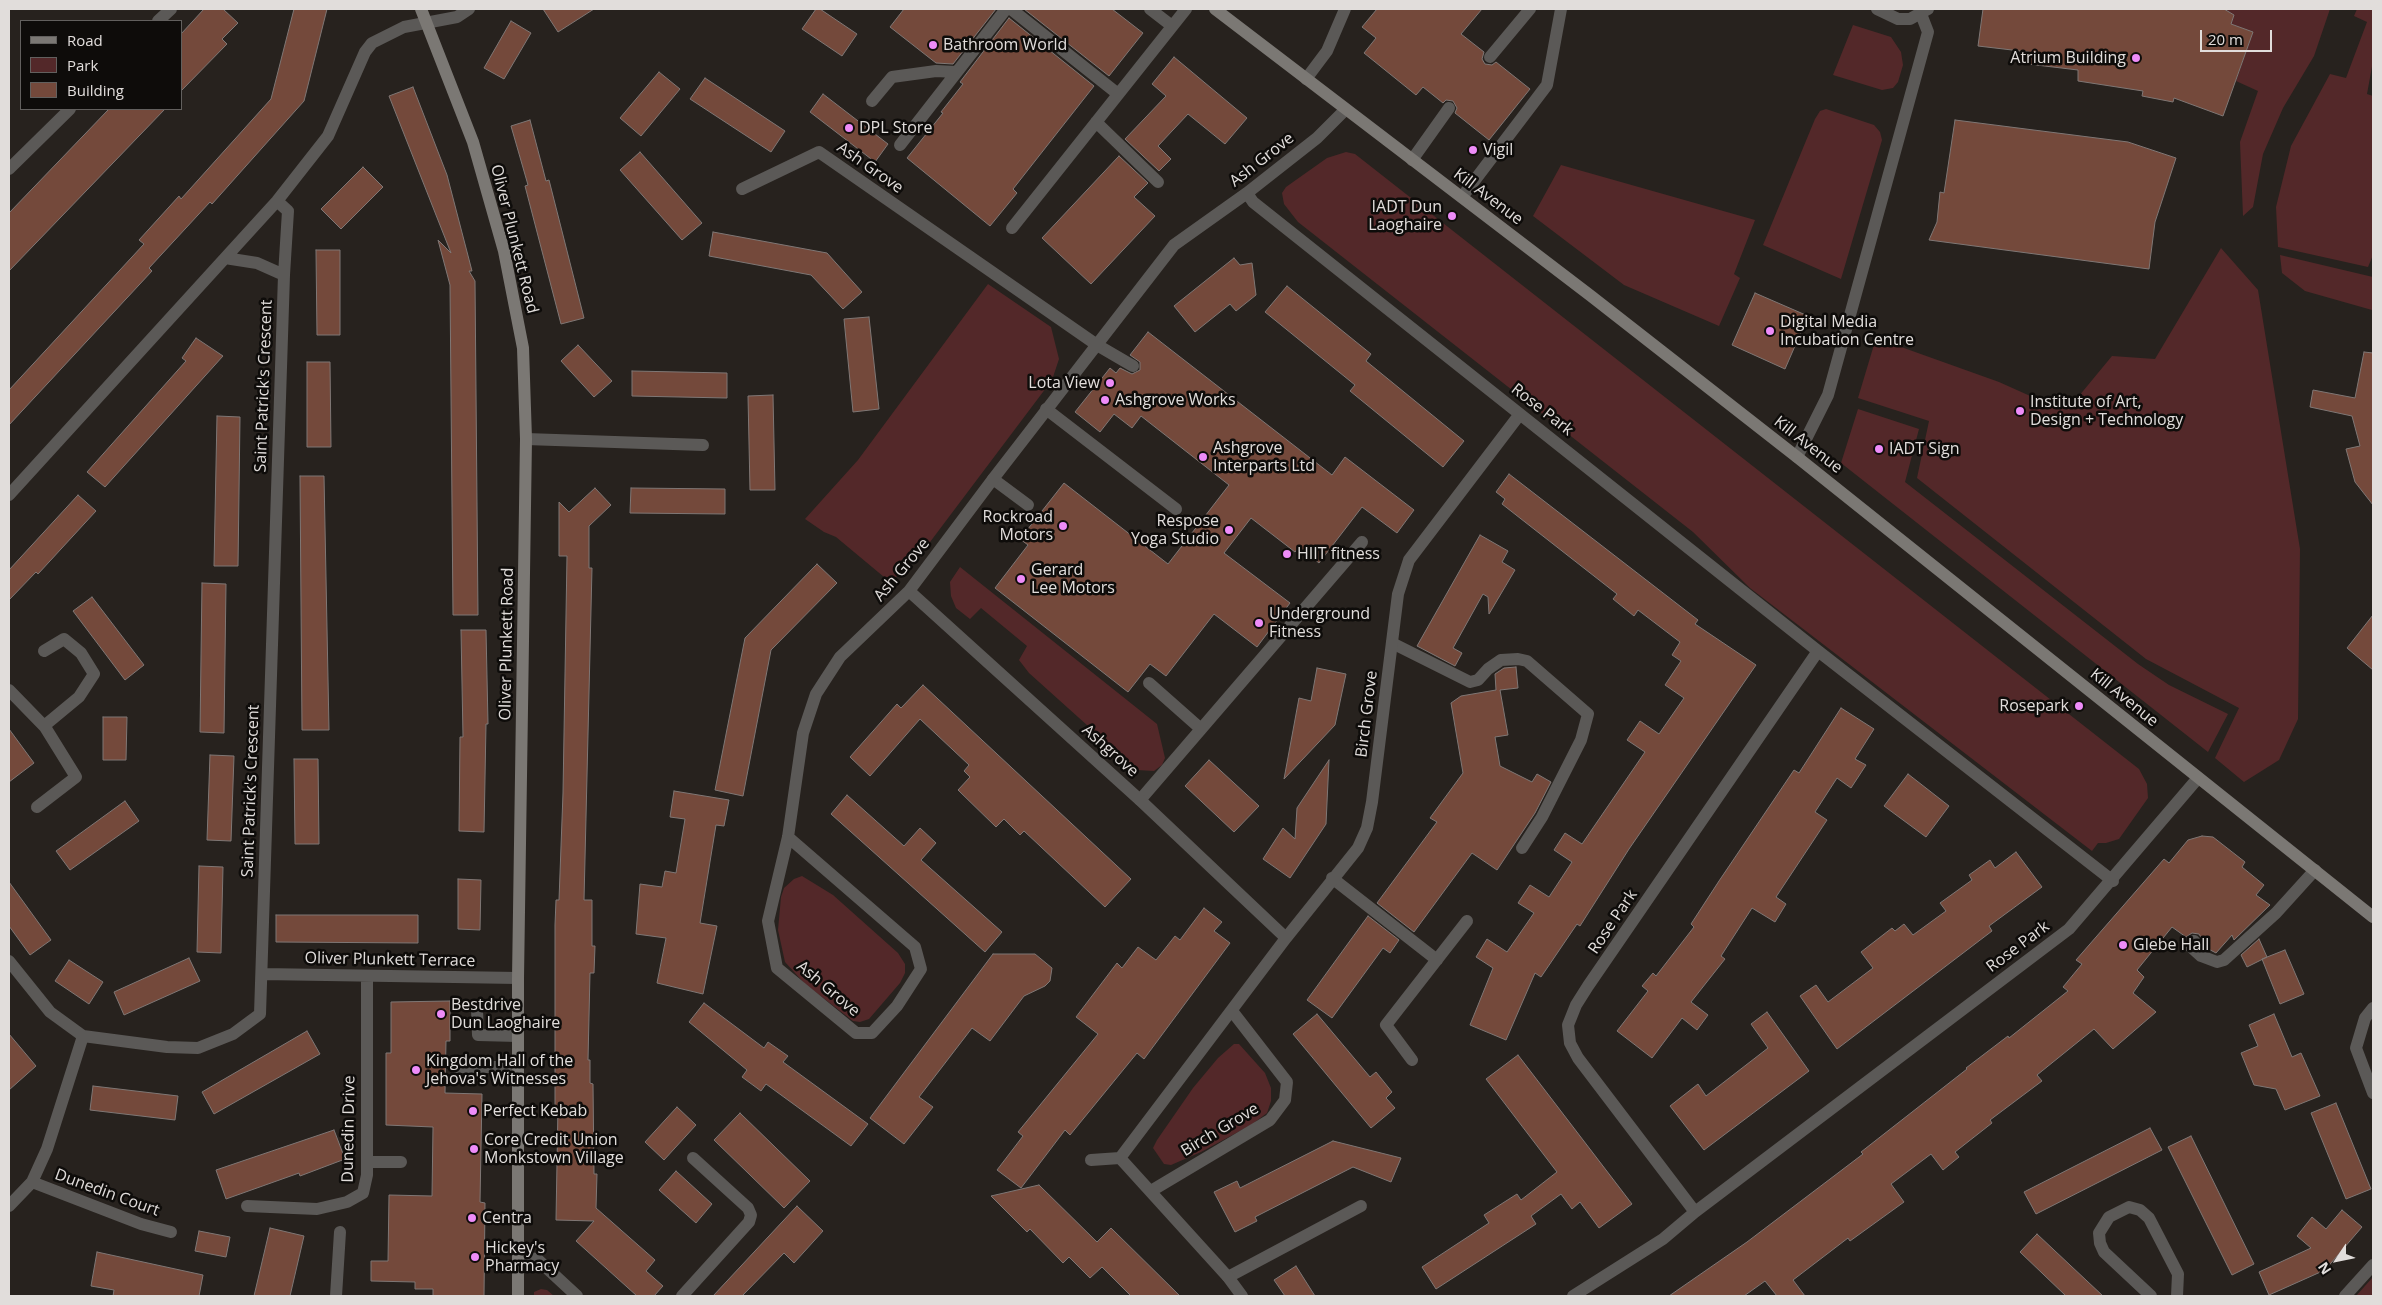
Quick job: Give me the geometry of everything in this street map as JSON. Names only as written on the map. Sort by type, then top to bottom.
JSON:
[{"type":"main road","name":"Oliver Plunkett Road","points":[[421,9],[473,142],[504,252],[523,348],[526,439],[518,978],[518,1296]]},
{"type":"main road","name":"Kill Avenue","points":[[1215,9],[1797,457],[2373,917]]},
{"type":"street","points":[[159,20],[171,9]]},
{"type":"street","points":[[9,496],[277,201],[328,136],[365,52],[372,42],[404,27],[457,17],[469,9]]},
{"type":"street","points":[[900,144],[1006,9]]},
{"type":"street","points":[[1011,9],[1118,94]]},
{"type":"street","points":[[1150,9],[1172,26]]},
{"type":"street","points":[[1012,228],[1186,9]]},
{"type":"street","points":[[1306,79],[1327,51],[1345,9]]},
{"type":"street","points":[[1490,57],[1530,9]]},
{"type":"street","points":[[1462,198],[1547,85],[1560,9]]},
{"type":"street","points":[[1797,457],[1828,395],[1928,32],[1925,12],[1910,18],[1898,19],[1877,9]]},
{"type":"street","points":[[872,101],[892,77],[936,71],[956,72]]},
{"type":"street","points":[[1412,160],[1449,108]]},
{"type":"street","points":[[9,169],[69,110]]},
{"type":"street","name":"Ash Grove","points":[[788,837],[915,947],[921,969],[897,1006],[872,1033],[856,1033],[777,968],[768,921],[788,837],[803,733],[816,694],[840,657],[909,591],[993,478],[1174,245],[1246,193],[1317,138],[1346,110]]},
{"type":"street","points":[[1096,122],[1158,182]]},
{"type":"street","name":"Ash Grove","points":[[742,189],[819,152],[1097,345]]},
{"type":"street","name":"Rose Park","points":[[1246,193],[1253,202],[1818,651],[2113,881]]},
{"type":"street","name":"Saint Patrick's Crescent","points":[[9,961],[50,1012],[83,1036],[167,1047],[198,1048],[233,1034],[260,1014],[284,275],[288,211],[277,201]]},
{"type":"street","points":[[225,258],[257,263],[284,275]]},
{"type":"street","points":[[1097,345],[1133,366]]},
{"type":"street","points":[[1046,409],[1176,509]]},
{"type":"street","name":"Birch Grove","points":[[1120,1158],[1332,878],[1358,848],[1366,828],[1372,802],[1398,594],[1408,560],[1520,414]]},
{"type":"street","points":[[526,439],[703,445]]},
{"type":"street","points":[[993,478],[1028,506]]},
{"type":"street","points":[[1140,800],[1362,542]]},
{"type":"street","name":"Ashgrove","points":[[909,591],[1140,800],[1286,938]]},
{"type":"street","points":[[44,651],[64,639],[80,653],[94,674],[79,698],[44,726]]},
{"type":"street","points":[[1392,643],[1470,682],[1478,680],[1488,669],[1501,660],[1518,658],[1527,661],[1588,714],[1581,740],[1542,817],[1522,848]]},
{"type":"street","name":"Rose Park","points":[[1695,1212],[1578,1058],[1570,1043],[1568,1025],[1576,1005],[1588,986],[1818,651]]},
{"type":"street","points":[[1148,683],[1201,729]]},
{"type":"street","points":[[9,690],[44,726],[76,777],[37,807]]},
{"type":"street","name":"Rose Park","points":[[1573,1296],[1663,1238],[2069,929],[2113,881],[2198,778]]},
{"type":"street","points":[[2194,941],[2190,946],[2201,956],[2217,962],[2224,960],[2276,913],[2315,870]]},
{"type":"street","points":[[1332,878],[1437,960]]},
{"type":"street","points":[[1412,1060],[1386,1025],[1467,921]]},
{"type":"street","name":"Oliver Plunkett Terrace","points":[[262,974],[518,978]]},
{"type":"street","name":"Dunedin Drive","points":[[247,1206],[317,1209],[347,1202],[363,1193],[367,1162],[367,976]]},
{"type":"street","points":[[2373,1008],[2365,1018],[2356,1048],[2373,1092]]},
{"type":"street","points":[[477,1009],[478,1035],[518,1036]]},
{"type":"street","name":"Birch Grove","points":[[1150,1191],[1270,1120],[1285,1100],[1288,1082],[1232,1011]]},
{"type":"street","points":[[9,1206],[32,1182],[47,1149],[83,1036]]},
{"type":"street","points":[[455,1067],[518,1067]]},
{"type":"street","points":[[682,1296],[748,1222],[751,1215],[748,1208],[693,1158]]},
{"type":"street","points":[[1091,1160],[1120,1158],[1228,1277],[1242,1296]]},
{"type":"street","points":[[367,1162],[401,1162]]},
{"type":"street","name":"Dunedin Court","points":[[32,1182],[132,1220],[172,1232]]},
{"type":"street","points":[[1228,1277],[1361,1206]]},
{"type":"street","points":[[2151,1296],[2104,1252],[2100,1243],[2099,1233],[2109,1217],[2129,1207],[2140,1210],[2149,1218],[2178,1274],[2177,1296]]},
{"type":"street","points":[[336,1296],[340,1232]]},
{"type":"street","points":[[518,1257],[537,1259],[577,1296]]},
{"type":"street","points":[[2346,1296],[2373,1264]]},
{"type":"green space","points":[[2224,9],[2330,9],[2314,56],[2283,108],[2263,154],[2253,207],[2243,216],[2240,142],[2258,91],[2236,81],[2253,32],[2231,24],[2234,15]]},
{"type":"green space","points":[[2357,9],[2373,9],[2373,61],[2367,94],[2373,96],[2373,255],[2368,267],[2278,247],[2276,207],[2291,146],[2330,74],[2346,78],[2367,22],[2354,16]]},
{"type":"green space","points":[[1853,25],[1891,37],[1901,52],[1903,65],[1898,82],[1893,88],[1882,90],[1833,75]]},
{"type":"green space","points":[[1826,109],[1874,125],[1880,132],[1882,140],[1841,279],[1763,245],[1815,119],[1820,111]]},
{"type":"green space","points":[[1346,152],[1355,154],[2139,769],[2147,784],[2148,798],[2119,839],[2098,843],[2092,851],[1750,588],[1693,532],[1298,222],[1284,204],[1282,193],[1286,187],[1327,158]]},
{"type":"green space","points":[[1561,165],[1755,220],[1734,274],[1740,278],[1719,326],[1624,285],[1533,216]]},
{"type":"green space","points":[[2221,248],[2258,290],[2300,549],[2298,719],[2279,760],[2244,782],[2215,758],[2239,708],[2146,659],[1917,478],[1929,421],[1858,398],[1876,338],[1999,382],[2057,408],[2074,402],[2112,356],[2155,359]]},
{"type":"green space","points":[[2280,255],[2373,277],[2372,310],[2305,291],[2282,273]]},
{"type":"green space","points":[[988,284],[1051,327],[1059,359],[1052,380],[921,554],[896,577],[884,577],[836,537],[824,532],[805,519],[858,460]]},
{"type":"green space","points":[[1858,409],[1919,429],[1905,482],[2138,664],[2169,685],[2228,714],[2208,752],[1841,463]]},
{"type":"green space","points":[[960,567],[1157,724],[1165,758],[1162,765],[1154,771],[1137,770],[1029,673],[1019,660],[1027,646],[981,608],[970,619],[956,608],[951,596],[950,582]]},
{"type":"green space","points":[[802,876],[833,895],[898,953],[905,964],[905,973],[900,983],[869,1019],[860,1022],[853,1021],[805,984],[785,962],[778,930],[781,897],[784,888],[794,879]]},
{"type":"green space","points":[[1234,1044],[1239,1044],[1265,1073],[1271,1088],[1271,1101],[1267,1113],[1251,1125],[1201,1152],[1171,1165],[1164,1164],[1153,1148],[1157,1140],[1193,1088],[1218,1058]]},
{"type":"green space","points":[[2373,1277],[2373,1296],[2356,1296]]},
{"type":"green space","points":[[541,1289],[547,1290],[554,1296],[534,1296],[534,1292]]},
{"type":"building","points":[[204,9],[223,9],[238,23],[222,39],[227,44],[182,90],[182,33]]},
{"type":"building","points":[[294,9],[327,9],[304,101],[212,204],[210,202],[149,268],[152,271],[9,425],[9,390],[144,244],[139,240],[179,196],[181,199],[271,99]]},
{"type":"building","points":[[543,9],[594,9],[558,32]]},
{"type":"building","points":[[816,9],[820,9],[857,34],[842,56],[802,29]]},
{"type":"building","name":"Bathroom World","points":[[904,9],[996,9],[953,64],[936,63],[890,27]]},
{"type":"building","points":[[1024,9],[1112,9],[1143,33],[1109,76]]},
{"type":"building","points":[[1377,9],[1482,9],[1461,34],[1484,52],[1482,59],[1485,64],[1492,65],[1496,62],[1530,89],[1489,140],[1455,113],[1457,108],[1453,101],[1446,100],[1443,103],[1423,87],[1416,95],[1364,53],[1376,38],[1362,27]]},
{"type":"building","name":"Atrium Building","points":[[1983,9],[2224,9],[2234,15],[2231,24],[2253,32],[2223,116],[2174,98],[2173,102],[2142,96],[2143,91],[2078,81],[2078,70],[2028,64],[2029,52],[1978,46]]},
{"type":"building","points":[[1009,18],[1094,86],[1013,189],[1017,193],[990,226],[907,158],[943,113],[941,112],[963,84],[960,82]]},
{"type":"building","points":[[511,21],[531,33],[504,79],[484,68]]},
{"type":"building","points":[[1174,57],[1247,118],[1225,144],[1188,114],[1158,146],[1171,159],[1159,171],[1125,139],[1166,96],[1152,84]]},
{"type":"building","points":[[659,72],[680,89],[641,136],[620,118]]},
{"type":"building","points":[[705,78],[785,131],[771,152],[690,99]]},
{"type":"building","points":[[413,87],[447,175],[472,271],[469,271],[475,281],[478,615],[453,615],[450,285],[438,240],[451,253],[389,96]]},
{"type":"building","name":"DPL Store","points":[[823,94],[888,144],[875,162],[810,112]]},
{"type":"building","points":[[108,110],[164,110],[9,271],[9,213]]},
{"type":"building","points":[[530,120],[546,181],[549,180],[584,318],[561,324],[525,186],[528,185],[511,126]]},
{"type":"building","points":[[1955,120],[2128,142],[2176,158],[2155,222],[2149,269],[1929,240],[1937,222],[1940,192],[1944,193]]},
{"type":"building","points":[[640,152],[702,223],[682,240],[620,170]]},
{"type":"building","points":[[1119,156],[1148,183],[1134,197],[1155,216],[1091,284],[1042,238]]},
{"type":"building","points":[[363,167],[383,187],[341,229],[321,209]]},
{"type":"building","points":[[713,232],[827,253],[862,292],[843,309],[811,275],[709,256]]},
{"type":"building","points":[[316,250],[340,250],[340,335],[317,335]]},
{"type":"building","points":[[1234,258],[1240,265],[1252,263],[1256,295],[1236,311],[1230,304],[1195,332],[1174,306]]},
{"type":"building","points":[[1287,286],[1371,354],[1366,361],[1464,441],[1443,467],[1350,391],[1355,385],[1265,312]]},
{"type":"building","name":"Digital Media Incubation Centre","points":[[1755,293],[1808,316],[1785,369],[1732,345]]},
{"type":"building","points":[[869,317],[879,409],[853,412],[844,319]]},
{"type":"building","points":[[1148,332],[1332,475],[1345,457],[1414,510],[1397,533],[1362,507],[1319,563],[1299,547],[1295,552],[1251,518],[1224,553],[1290,603],[1257,647],[1214,614],[1166,676],[1150,664],[1128,692],[995,588],[1028,545],[1020,539],[1064,483],[1168,564],[1229,485],[1141,416],[1132,428],[1114,414],[1100,432],[1075,412],[1110,368],[1116,373],[1120,368],[1132,374],[1140,370],[1140,362],[1130,355]]},
{"type":"building","points":[[196,338],[223,356],[105,487],[87,472],[186,361],[182,358]]},
{"type":"building","points":[[578,345],[612,381],[594,397],[561,361]]},
{"type":"building","points":[[2364,352],[2373,353],[2373,505],[2355,482],[2346,449],[2360,446],[2352,416],[2310,407],[2313,390],[2355,398]]},
{"type":"building","points":[[307,362],[330,362],[331,447],[307,447]]},
{"type":"building","points":[[632,371],[727,373],[727,398],[632,396]]},
{"type":"building","points":[[773,395],[775,490],[750,490],[748,396]]},
{"type":"building","points":[[217,416],[240,417],[238,566],[214,566]]},
{"type":"building","points":[[1509,474],[1698,620],[1695,624],[1756,665],[1629,849],[1580,926],[1577,924],[1541,977],[1535,973],[1506,1040],[1470,1025],[1493,968],[1476,957],[1487,939],[1507,952],[1534,913],[1518,903],[1530,885],[1549,897],[1572,862],[1554,850],[1565,833],[1582,844],[1645,752],[1627,740],[1640,721],[1659,734],[1684,698],[1665,685],[1681,661],[1672,655],[1680,642],[1638,610],[1634,616],[1613,599],[1617,594],[1502,504],[1505,499],[1496,492]]},
{"type":"building","points":[[300,476],[324,476],[329,730],[302,730]]},
{"type":"building","points":[[595,488],[611,505],[589,526],[589,568],[592,568],[584,900],[592,900],[592,946],[595,946],[594,973],[590,973],[588,1060],[590,1060],[590,1083],[593,1084],[594,1174],[597,1174],[596,1208],[655,1260],[646,1271],[663,1286],[654,1296],[637,1296],[576,1241],[594,1221],[556,1220],[558,1106],[555,1106],[555,925],[556,900],[559,900],[563,793],[567,556],[559,556],[559,502],[569,512]]},
{"type":"building","points":[[631,488],[725,489],[725,514],[630,513]]},
{"type":"building","points":[[78,495],[96,511],[38,574],[36,572],[9,600],[9,570]]},
{"type":"building","points":[[1480,535],[1508,551],[1502,562],[1515,570],[1489,614],[1488,597],[1483,594],[1453,648],[1462,653],[1455,666],[1417,646]]},
{"type":"building","points":[[817,564],[837,583],[771,650],[743,796],[715,790],[745,638]]},
{"type":"building","points":[[202,583],[226,584],[224,733],[200,732]]},
{"type":"building","points":[[92,597],[144,665],[125,680],[73,611]]},
{"type":"building","points":[[2373,615],[2373,670],[2347,648]]},
{"type":"building","points":[[461,630],[486,630],[488,724],[486,724],[484,832],[459,831],[460,737],[463,737]]},
{"type":"building","points":[[1516,667],[1518,688],[1500,690],[1508,735],[1495,737],[1500,766],[1532,782],[1537,774],[1551,782],[1535,813],[1497,870],[1472,853],[1414,932],[1377,903],[1437,822],[1430,818],[1463,773],[1451,703],[1461,696],[1496,690],[1495,674],[1504,668]]},
{"type":"building","points":[[1317,668],[1346,674],[1335,725],[1284,779],[1299,698],[1311,701]]},
{"type":"building","points":[[923,685],[1131,879],[1105,907],[1024,831],[1020,835],[1004,819],[996,827],[958,790],[970,777],[964,771],[969,765],[920,719],[870,776],[850,757],[897,704],[901,708]]},
{"type":"building","points":[[1841,708],[1874,729],[1855,759],[1866,765],[1851,788],[1837,778],[1815,812],[1827,820],[1776,897],[1786,904],[1775,922],[1752,908],[1721,956],[1725,959],[1691,1002],[1708,1015],[1697,1030],[1682,1018],[1652,1058],[1617,1031],[1648,991],[1642,986],[1653,973],[1656,976],[1694,927],[1691,924],[1719,881],[1794,770],[1799,773]]},
{"type":"building","points":[[103,717],[127,717],[126,760],[103,760]]},
{"type":"building","points":[[9,729],[34,763],[9,782]]},
{"type":"building","points":[[210,755],[234,756],[231,841],[207,840]]},
{"type":"building","points":[[294,759],[318,759],[319,844],[295,844]]},
{"type":"building","points":[[1209,760],[1259,806],[1234,832],[1185,786]]},
{"type":"building","points":[[1329,760],[1326,824],[1290,878],[1263,859],[1283,828],[1295,839],[1297,808]]},
{"type":"building","points":[[1908,774],[1949,806],[1926,837],[1884,806]]},
{"type":"building","points":[[674,791],[729,800],[724,826],[716,825],[700,923],[717,926],[703,994],[657,983],[666,938],[636,934],[640,884],[662,887],[665,871],[676,873],[685,819],[670,817]]},
{"type":"building","points":[[847,795],[904,846],[920,828],[936,843],[921,860],[1002,932],[985,952],[831,814]]},
{"type":"building","points":[[125,801],[139,821],[70,870],[56,851]]},
{"type":"building","points":[[2202,836],[2213,837],[2245,862],[2242,867],[2264,885],[2256,895],[2270,905],[2234,940],[2232,935],[2216,953],[2201,945],[2202,939],[2199,934],[2192,933],[2186,937],[2172,927],[2137,970],[2144,977],[2133,993],[2156,1012],[2113,1049],[2094,1029],[2037,1075],[2042,1081],[1990,1120],[1992,1123],[1955,1152],[1959,1157],[1943,1170],[1931,1154],[1891,1184],[1904,1202],[1850,1241],[1848,1238],[1793,1280],[1805,1296],[1777,1296],[1765,1281],[1744,1296],[1669,1296],[1747,1242],[1863,1154],[1861,1152],[1966,1068],[2008,1036],[2009,1038],[2068,991],[2063,987],[2082,964],[2076,960],[2164,859],[2169,863],[2188,840]]},
{"type":"building","points":[[2016,852],[2042,887],[1989,926],[1992,931],[1837,1049],[1800,996],[1816,985],[1828,1002],[1873,968],[1861,952],[1892,928],[1895,931],[1904,924],[1913,935],[1946,911],[1940,903],[1972,880],[1969,875],[1990,860],[1995,868]]},
{"type":"building","points":[[199,866],[223,867],[221,953],[197,952]]},
{"type":"building","points":[[458,879],[481,880],[480,930],[458,929]]},
{"type":"building","points":[[9,882],[51,940],[30,955],[9,926]]},
{"type":"building","points":[[1204,908],[1222,922],[1214,931],[1230,943],[1144,1059],[1137,1053],[1070,1135],[1065,1130],[1021,1188],[997,1170],[1023,1136],[1018,1132],[1098,1034],[1076,1017],[1117,963],[1122,968],[1138,947],[1156,960],[1175,936],[1180,940]]},
{"type":"building","points":[[276,915],[418,915],[418,943],[276,942]]},
{"type":"building","points":[[1368,916],[1399,940],[1390,953],[1383,948],[1332,1018],[1307,1000]]},
{"type":"building","points":[[2259,939],[2267,957],[2247,967],[2241,955]]},
{"type":"building","points":[[2285,950],[2304,994],[2280,1004],[2262,959]]},
{"type":"building","points":[[993,954],[1035,954],[1052,968],[1050,981],[1045,986],[1024,996],[990,1041],[972,1028],[919,1097],[933,1107],[904,1144],[870,1118]]},
{"type":"building","points":[[189,958],[200,981],[124,1015],[114,992]]},
{"type":"building","points":[[69,960],[103,982],[89,1004],[55,981]]},
{"type":"building","points":[[450,1001],[450,1041],[446,1041],[445,1093],[482,1094],[480,1202],[485,1203],[484,1296],[433,1296],[433,1289],[415,1289],[415,1282],[371,1281],[371,1261],[388,1261],[389,1195],[432,1196],[433,1127],[386,1125],[386,1053],[391,1053],[391,1002]]},
{"type":"building","points":[[704,1003],[764,1048],[768,1042],[788,1056],[783,1062],[868,1124],[851,1146],[766,1084],[761,1091],[742,1077],[747,1070],[689,1022]]},
{"type":"building","points":[[1767,1012],[1809,1071],[1704,1150],[1670,1106],[1698,1084],[1706,1096],[1768,1048],[1751,1024]]},
{"type":"building","points":[[1317,1014],[1370,1077],[1376,1072],[1392,1092],[1386,1098],[1395,1108],[1371,1128],[1293,1034]]},
{"type":"building","points":[[2274,1014],[2292,1057],[2301,1053],[2320,1096],[2285,1110],[2276,1089],[2254,1085],[2241,1053],[2258,1046],[2249,1025]]},
{"type":"building","points":[[307,1031],[320,1054],[214,1114],[202,1092]]},
{"type":"building","points":[[9,1034],[36,1066],[9,1090]]},
{"type":"building","points":[[1518,1055],[1632,1204],[1599,1228],[1580,1202],[1572,1209],[1561,1194],[1531,1216],[1536,1224],[1436,1289],[1422,1267],[1489,1223],[1484,1215],[1517,1194],[1521,1200],[1557,1172],[1486,1079]]},
{"type":"building","points":[[93,1086],[178,1096],[175,1120],[90,1110]]},
{"type":"building","points":[[2336,1103],[2371,1189],[2346,1199],[2311,1113]]},
{"type":"building","points":[[677,1107],[696,1125],[664,1160],[645,1142]]},
{"type":"building","points":[[740,1113],[810,1181],[784,1208],[714,1140]]},
{"type":"building","points":[[2150,1128],[2162,1150],[2036,1214],[2024,1192]]},
{"type":"building","points":[[334,1130],[345,1159],[300,1176],[299,1173],[226,1199],[216,1170]]},
{"type":"building","points":[[2191,1136],[2254,1264],[2232,1275],[2168,1147]]},
{"type":"building","points":[[1333,1141],[1401,1158],[1391,1182],[1353,1167],[1255,1217],[1257,1221],[1235,1232],[1214,1192],[1237,1181],[1240,1188]]},
{"type":"building","points":[[676,1171],[712,1204],[696,1223],[659,1190]]},
{"type":"building","points":[[1039,1185],[1097,1242],[1111,1228],[1180,1296],[1131,1296],[1102,1267],[1090,1278],[1069,1257],[1063,1263],[1030,1229],[1027,1232],[991,1196]]},
{"type":"building","points":[[797,1206],[823,1231],[794,1263],[784,1253],[742,1296],[713,1296]]},
{"type":"building","points":[[2342,1210],[2362,1227],[2325,1270],[2269,1295],[2259,1272],[2311,1248],[2297,1236],[2312,1217],[2326,1229]]},
{"type":"building","points":[[270,1228],[304,1236],[290,1296],[254,1296]]},
{"type":"building","points":[[199,1231],[230,1237],[226,1257],[195,1251]]},
{"type":"building","points":[[2037,1234],[2103,1296],[2066,1296],[2020,1252]]},
{"type":"building","points":[[97,1252],[203,1275],[199,1296],[113,1296],[114,1290],[91,1286]]},
{"type":"building","points":[[1296,1266],[1315,1296],[1285,1296],[1274,1280]]},
{"type":"place","name":"Bathroom World","points":[[933,45]]},
{"type":"place","name":"Atrium Building","points":[[2136,58]]},
{"type":"place","name":"DPL Store","points":[[849,128]]},
{"type":"place","name":"Vigil","points":[[1473,150]]},
{"type":"place","name":"IADT Dun Laoghaire","points":[[1452,216]]},
{"type":"place","name":"Digital Media Incubation Centre","points":[[1770,331]]},
{"type":"place","name":"Lota View","points":[[1110,383]]},
{"type":"place","name":"Ashgrove Works","points":[[1105,400]]},
{"type":"place","name":"Institute of Art, Design + Technology","points":[[2020,411]]},
{"type":"place","name":"IADT Sign","points":[[1879,449]]},
{"type":"place","name":"Ashgrove Interparts Ltd","points":[[1203,457]]},
{"type":"place","name":"Rockroad Motors","points":[[1063,526]]},
{"type":"place","name":"Respose Yoga Studio","points":[[1229,530]]},
{"type":"place","name":"HIIT fitness","points":[[1287,554]]},
{"type":"place","name":"Gerard Lee Motors","points":[[1021,579]]},
{"type":"place","name":"Underground Fitness","points":[[1259,623]]},
{"type":"place","name":"Rosepark","points":[[2079,706]]},
{"type":"place","name":"Glebe Hall","points":[[2123,945]]},
{"type":"place","name":"Bestdrive Dun Laoghaire","points":[[441,1014]]},
{"type":"place","name":"Kingdom Hall of the Jehova's Witnesses","points":[[416,1070]]},
{"type":"place","name":"Perfect Kebab","points":[[473,1111]]},
{"type":"place","name":"Core Credit Union Monkstown Village","points":[[474,1149]]},
{"type":"place","name":"Centra","points":[[472,1218]]},
{"type":"place","name":"Hickey's Pharmacy","points":[[475,1257]]}]
